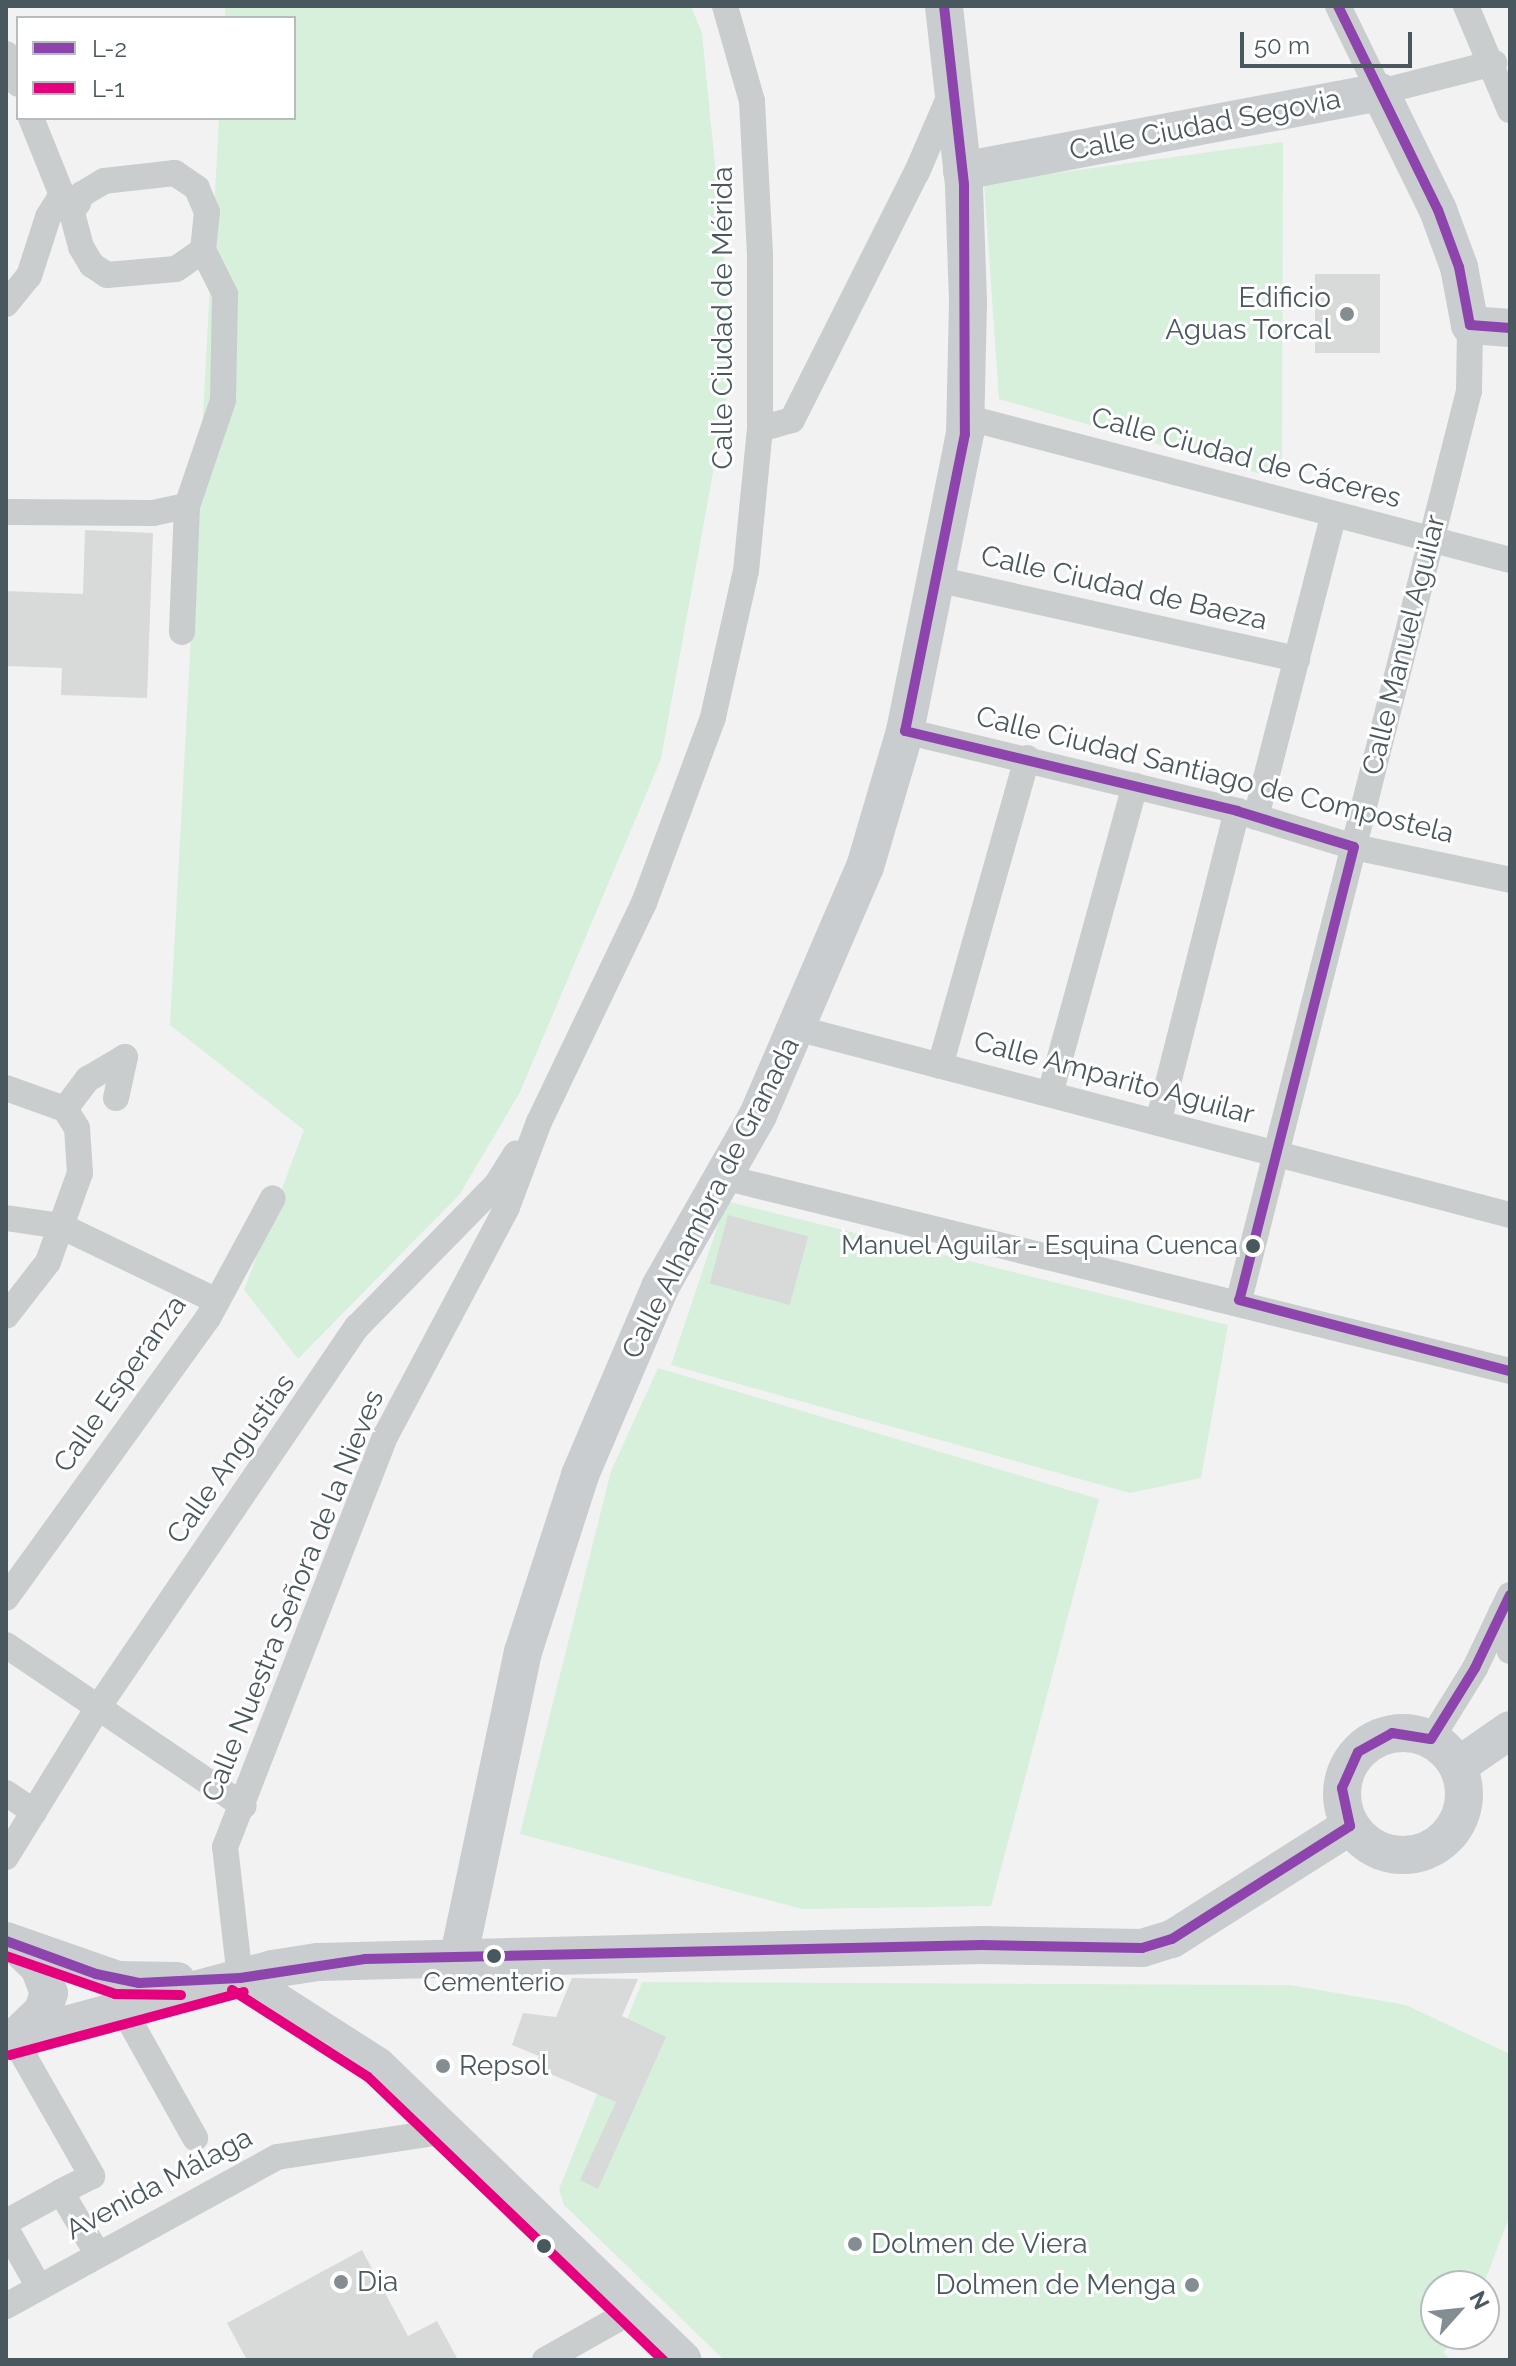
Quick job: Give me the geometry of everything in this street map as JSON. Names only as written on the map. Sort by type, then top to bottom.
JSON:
[{"type":"street","name":"Calle Ciudad de Mérida","points":[[539,1122],[644,903],[713,717],[746,571],[760,429],[760,254],[752,101],[725,6]]},
{"type":"street","name":"Calle Alhambra de Granada","points":[[458,1960],[523,1652],[580,1475],[660,1287],[758,1115],[865,867],[905,731],[965,417],[968,301],[962,171],[944,6]]},
{"type":"street","name":"Calle Manuel Aguilar","points":[[1239,1300],[1429,539],[1469,391],[1470,325],[1459,267],[1438,210],[1338,6]]},
{"type":"street","points":[[1466,6],[1494,63],[1510,110]]},
{"type":"street","points":[[6,54],[16,79]]},
{"type":"street","name":"Calle Ciudad Segovia","points":[[962,171],[1380,92],[1494,63]]},
{"type":"street","points":[[760,429],[792,420],[917,172],[953,88]]},
{"type":"street","points":[[32,120],[70,199],[74,231],[92,265],[107,275],[176,269],[203,250]]},
{"type":"street","points":[[917,172],[962,171]]},
{"type":"street","points":[[6,304],[29,276],[48,217],[70,199],[104,181],[175,173],[197,188],[207,212],[203,250],[225,294],[223,400],[187,506],[182,632]]},
{"type":"street","points":[[1470,325],[1510,328]]},
{"type":"street","name":"Calle Ciudad de Cáceres","points":[[965,417],[1510,560]]},
{"type":"street","points":[[6,512],[153,513],[187,506]]},
{"type":"street","points":[[1158,1123],[1246,814],[1297,659],[1334,514]]},
{"type":"street","name":"Calle Ciudad de Baeza","points":[[936,579],[1297,659]]},
{"type":"street","name":"Calle Ciudad Santiago de Compostela","points":[[905,731],[1135,785],[1354,847],[1510,880]]},
{"type":"street","points":[[940,1066],[1027,758]]},
{"type":"street","points":[[1050,1094],[1135,785]]},
{"type":"street","name":"Calle Amparito Aguilar","points":[[796,1028],[1510,1215]]},
{"type":"street","points":[[65,1109],[88,1079],[125,1057],[116,1098]]},
{"type":"street","points":[[6,1088],[65,1109],[77,1128],[80,1173],[48,1262],[9,1304]]},
{"type":"street","name":"Calle Angustias","points":[[6,1857],[97,1709],[357,1327],[497,1184],[539,1122]]},
{"type":"street","name":"Calle Nuestra Señora de la Nieves","points":[[240,1978],[225,1847],[244,1806],[386,1435],[507,1207],[539,1122]]},
{"type":"street","points":[[723,1177],[1239,1300],[1510,1371]]},
{"type":"street","name":"Calle Esperanza","points":[[6,1598],[217,1301],[273,1198]]},
{"type":"street","points":[[6,1218],[61,1226],[217,1301]]},
{"type":"street","points":[[1506,1604],[1510,1651]]},
{"type":"street","points":[[1431,1739],[1506,1604]]},
{"type":"street","points":[[6,1645],[244,1806]]},
{"type":"street","points":[[1458,1766],[1510,1730]]},
{"type":"street","points":[[1392,1733],[1431,1739],[1458,1766],[1464,1807],[1442,1842],[1424,1852],[1393,1854],[1365,1842],[1350,1826],[1342,1788],[1358,1752],[1392,1733]]},
{"type":"street","points":[[6,1793],[34,1812]]},
{"type":"street","points":[[10,2040],[240,1978],[318,1962],[982,1945],[1142,1948],[1172,1939],[1350,1826]]},
{"type":"street","points":[[12,1944],[128,1981],[240,1978],[377,2066],[683,2360]]},
{"type":"street","points":[[10,2040],[43,2011],[49,1993],[39,1967],[12,1944]]},
{"type":"street","points":[[123,2009],[195,2138]]},
{"type":"street","points":[[6,2222],[92,2176],[10,2040]]},
{"type":"street","name":"Avenida Málaga","points":[[6,2306],[97,2253],[277,2157],[446,2131]]},
{"type":"street","points":[[61,2192],[97,2253]]},
{"type":"street","points":[[6,2229],[39,2287]]},
{"type":"street","points":[[545,2360],[632,2311]]},
{"type":"green space","points":[[225,6],[691,6],[702,33],[734,357],[661,759],[520,1092],[460,1194],[298,1359],[244,1290],[304,1130],[170,1025],[219,120],[296,120],[296,16],[225,16]]},
{"type":"green space","points":[[1283,142],[1282,480],[999,399],[984,183]]},
{"type":"green space","points":[[726,1201],[1228,1325],[1201,1478],[1130,1493],[671,1365]]},
{"type":"green space","points":[[658,1368],[1099,1499],[991,1906],[802,1909],[520,1834],[611,1471]]},
{"type":"green space","points":[[642,1982],[1290,1985],[1406,2005],[1510,2054],[1510,2215],[1489,2270],[1420,2270],[1420,2350],[1445,2350],[1443,2353],[1452,2360],[724,2360],[564,2205],[559,2189]]},
{"type":"building","name":"Edificio Aguas Torcal","points":[[1315,274],[1380,274],[1380,353],[1315,353]]},
{"type":"building","points":[[85,530],[153,533],[147,698],[61,695],[62,668],[6,666],[6,591],[83,594]]},
{"type":"building","points":[[728,1215],[808,1236],[790,1305],[710,1284]]},
{"type":"building","points":[[572,1978],[638,1979],[622,2016],[666,2037],[598,2189],[580,2180],[616,2102],[534,2067],[539,2056],[512,2045],[523,2013],[556,2017]]},
{"type":"building","name":"Dia","points":[[362,2250],[408,2336],[437,2321],[458,2360],[247,2360],[227,2323]]},
{"type":"transit line","name":"L-2","points":[[944,6],[964,185],[965,434],[905,731],[1237,811],[1354,847],[1239,1300],[1510,1371]]},
{"type":"transit line","name":"L-2","points":[[1338,6],[1438,210],[1459,267],[1470,325],[1510,328]]},
{"type":"transit line","name":"L-2","points":[[6,1941],[96,1974],[139,1983],[240,1978],[365,1959],[982,1945],[1142,1948],[1172,1939],[1350,1826],[1342,1788],[1358,1752],[1392,1733],[1431,1739],[1475,1668],[1510,1595]]},
{"type":"transit line","name":"L-1","points":[[6,1956],[115,1994],[181,1995]]},
{"type":"transit line","name":"L-1","points":[[232,1990],[368,2077],[663,2360]]},
{"type":"transit line","name":"L-1","points":[[10,2055],[244,1992]]},
{"type":"place","name":"Edificio Aguas Torcal","points":[[1347,314]]},
{"type":"place","name":"Manuel Aguilar - Esquina Cuenca","points":[[1253,1246]]},
{"type":"place","name":"Cementerio","points":[[494,1956]]},
{"type":"place","name":"Repsol","points":[[443,2066]]},
{"type":"place","name":"Dolmen de Viera","points":[[855,2244]]},
{"type":"place","name":"Dia","points":[[341,2282]]},
{"type":"place","name":"Dolmen de Menga","points":[[1192,2285]]}]
